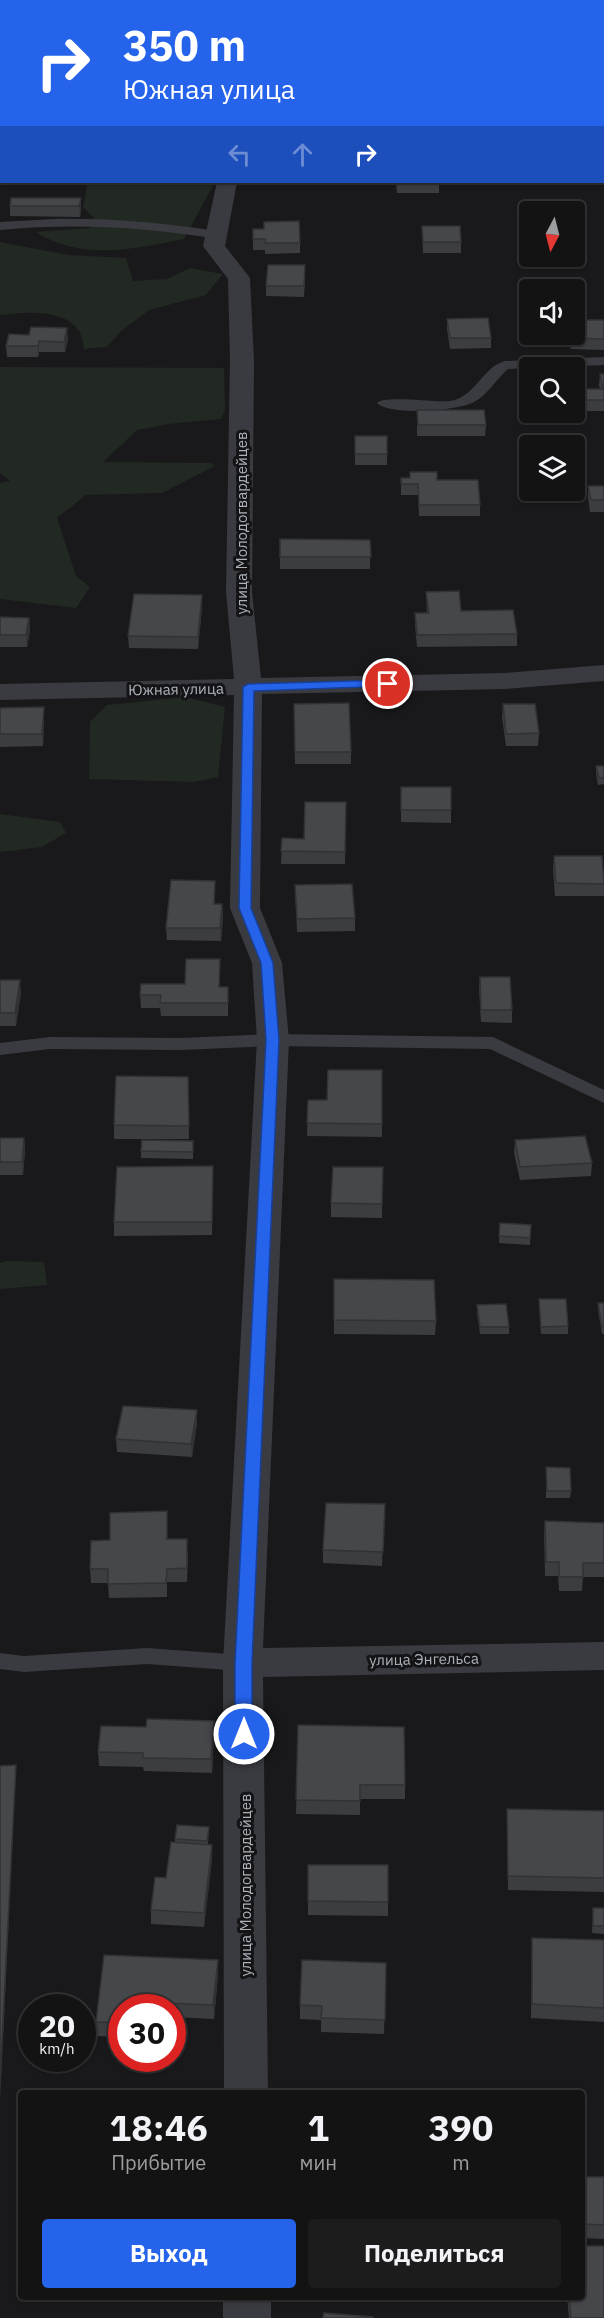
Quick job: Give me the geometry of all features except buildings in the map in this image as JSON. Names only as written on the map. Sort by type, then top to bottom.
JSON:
[{"type":"street","name":"улица Молодогвардейцев","points":[[227,183],[214,246],[239,278],[242,361],[239,592],[248,687],[245,908],[267,963],[273,1040],[243,1663],[246,2090]]},
{"type":"street","name":"Южная улица","points":[[0,692],[505,681],[604,673]]},
{"type":"street","name":"улица Энгельса","points":[[243,1663],[604,1656]]},
{"type":"street","points":[[247,2300],[247,2318]]},
{"type":"lane","points":[[0,226],[24,223],[162,226],[217,235]]},
{"type":"lane","points":[[384,403],[423,407],[452,404],[471,398],[505,364],[604,361]]},
{"type":"lane","points":[[0,1049],[50,1043],[181,1044],[273,1040],[493,1042],[604,1097]]},
{"type":"lane","points":[[0,1661],[24,1664],[147,1656],[243,1663]]},
{"type":"shaded area","points":[[88,183],[214,183],[184,239],[128,249],[90,250],[53,241],[36,232],[91,228],[89,222],[94,218],[83,207]]},
{"type":"shaded area","points":[[0,242],[68,255],[126,258],[133,281],[167,279],[190,268],[223,274],[206,295],[149,310],[120,332],[107,347],[84,349],[79,331],[64,318],[42,313],[0,315]]},
{"type":"shaded area","points":[[0,367],[224,368],[225,410],[221,419],[137,430],[103,462],[210,463],[215,466],[162,493],[86,495],[57,518],[76,576],[90,587],[76,608],[0,599],[0,483],[10,481],[0,473]]},
{"type":"shaded area","points":[[185,697],[225,707],[218,777],[194,782],[89,779],[90,722],[107,705]]},
{"type":"shaded area","points":[[0,814],[60,822],[66,833],[42,847],[0,852]]},
{"type":"shaded area","points":[[6,1261],[44,1262],[47,1285],[0,1289],[0,1263]]},
{"type":"route","points":[[244,1734],[243,1663],[273,1040],[267,963],[245,908],[248,687],[388,684]]}]
